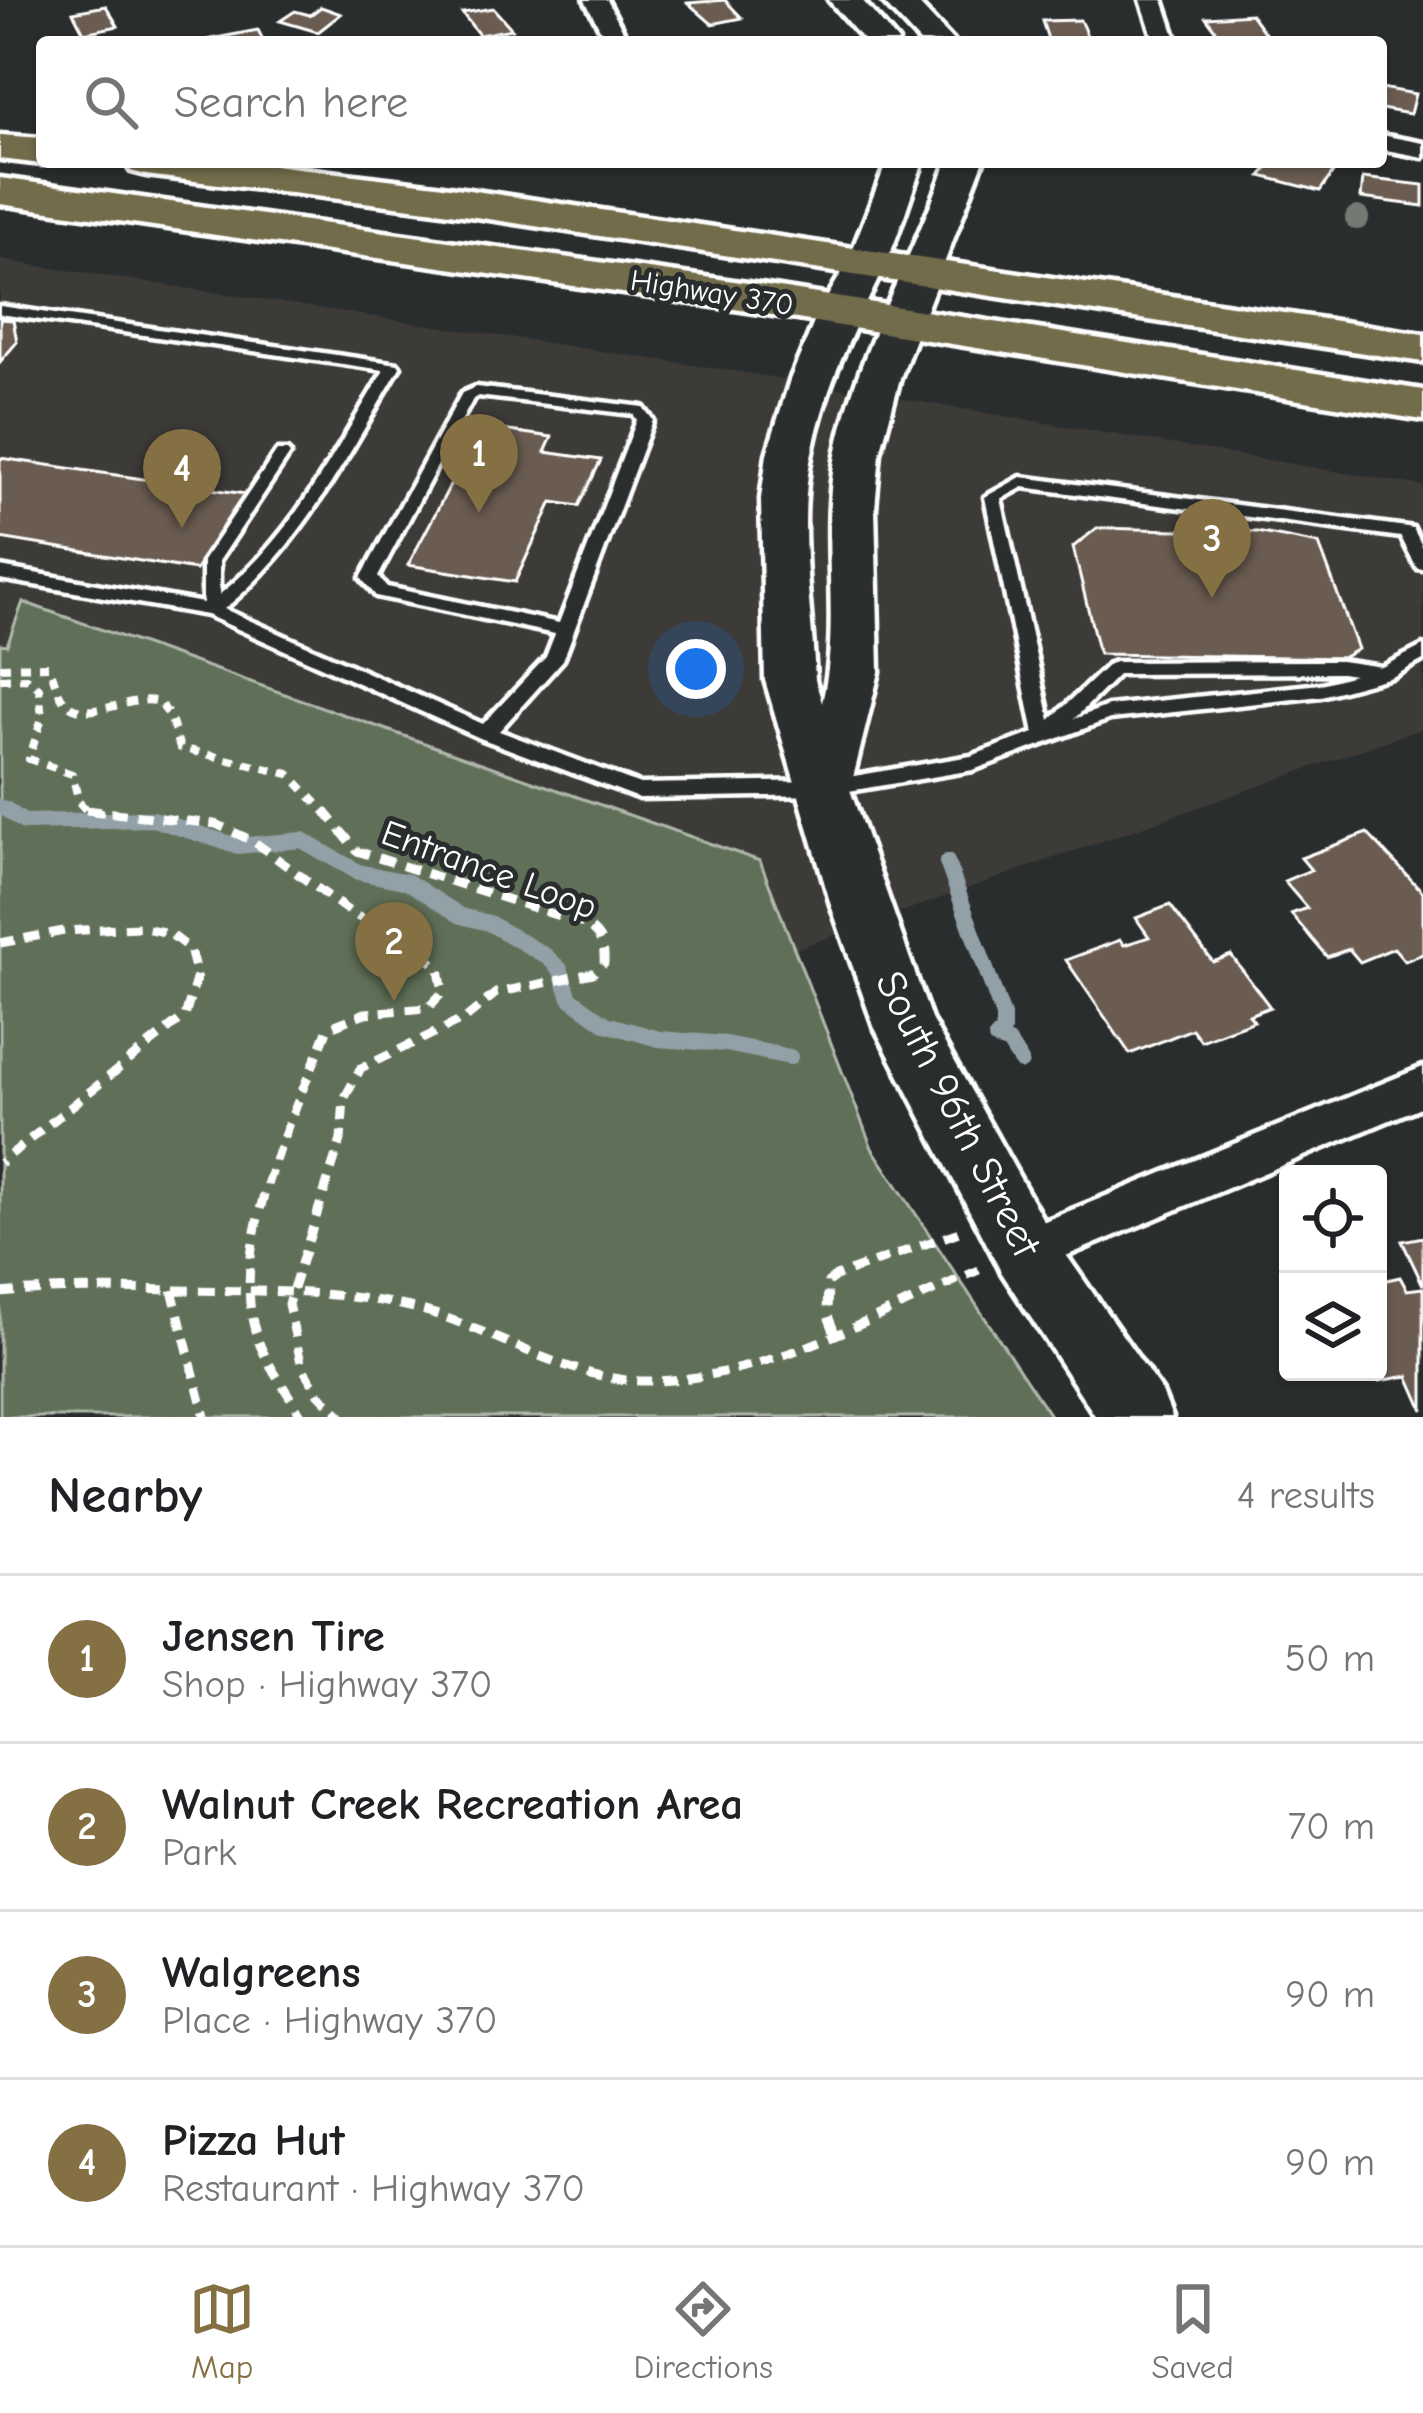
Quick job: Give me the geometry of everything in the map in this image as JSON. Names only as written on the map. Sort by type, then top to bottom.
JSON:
[{"type":"highway","points":[[0,147],[36,150]]},
{"type":"highway","name":"Highway 370","points":[[194,168],[436,198],[854,286],[900,323],[1423,405]]},
{"type":"highway","name":"Highway 370","points":[[0,191],[854,286]]},
{"type":"highway","points":[[854,286],[926,273],[1423,348]]},
{"type":"main road","points":[[844,0],[877,36]]},
{"type":"main road","points":[[897,0],[932,36]]},
{"type":"main road","points":[[854,286],[903,168]]},
{"type":"main road","points":[[825,788],[854,670],[851,506],[856,459],[868,408],[900,323],[926,273],[963,168]]},
{"type":"main road","name":"South 96th Street","points":[[854,286],[788,454],[784,499],[790,680],[859,905],[904,1026],[1015,1233],[1137,1417]]},
{"type":"street","points":[[596,0],[613,33]]},
{"type":"street","points":[[1153,0],[1164,36]]},
{"type":"street","points":[[1387,143],[1423,150]]},
{"type":"street","points":[[1015,1233],[1423,1086]]},
{"type":"lane","points":[[0,310],[393,367],[301,515],[242,589],[211,610]]},
{"type":"lane","points":[[486,733],[554,660],[645,420],[638,410],[476,391],[467,396],[369,578],[382,592],[565,630]]},
{"type":"lane","points":[[211,610],[211,561],[282,454]]},
{"type":"lane","points":[[1044,737],[993,496],[1021,482],[1407,532],[1423,564]]},
{"type":"lane","points":[[0,573],[211,610],[486,733],[639,790],[825,788],[973,764],[1108,713],[1321,690],[1386,673],[1423,652]]},
{"type":"lane","points":[[1044,737],[1115,668],[1341,667],[1386,673]]},
{"type":"path","name":"Entrance Loop","points":[[0,667],[49,665],[64,702],[76,710],[91,711],[128,700],[158,704],[167,710],[180,748],[195,757],[256,762],[303,783],[337,834],[357,851],[600,933],[604,963],[583,977],[496,993],[466,1018],[361,1068],[344,1099],[341,1141],[291,1291]]},
{"type":"path","points":[[0,679],[26,678],[39,688],[42,718],[29,759],[72,774],[79,802],[87,811],[216,824],[268,849],[351,913],[420,950],[440,969],[443,992],[428,1008],[365,1013],[328,1028],[262,1198],[248,1290],[257,1338],[302,1417]]},
{"type":"path","points":[[0,943],[86,926],[159,928],[183,941],[199,971],[197,991],[185,1016],[0,1163]]},
{"type":"path","points":[[0,1293],[248,1290],[372,1298],[440,1314],[602,1378],[651,1381],[706,1375],[776,1355],[834,1331],[1015,1233]]},
{"type":"path","points":[[834,1331],[826,1297],[828,1282],[841,1270],[1015,1233]]},
{"type":"path","points":[[172,1290],[205,1417]]},
{"type":"path","points":[[291,1291],[288,1328],[304,1372],[342,1417]]},
{"type":"shaded area","points":[[0,260],[759,375],[1423,486],[1423,728],[776,956],[84,658],[0,644]]},
{"type":"green space","points":[[23,602],[760,861],[872,1148],[1051,1417],[0,1417],[0,644],[7,645]]},
{"type":"building","points":[[725,0],[742,18],[712,24],[688,3]]},
{"type":"building","points":[[106,6],[118,26],[84,33],[73,12]]},
{"type":"building","points":[[321,7],[341,14],[318,32],[280,21],[295,11],[310,15]]},
{"type":"building","points":[[493,8],[512,29],[479,35],[462,13]]},
{"type":"building","points":[[1251,14],[1267,36],[1220,36],[1206,17]]},
{"type":"building","points":[[1080,20],[1087,36],[1047,36],[1042,21]]},
{"type":"building","points":[[258,30],[261,36],[227,36]]},
{"type":"building","points":[[1387,89],[1415,94],[1410,114],[1387,110]]},
{"type":"building","points":[[1268,168],[1334,171],[1320,191],[1261,176]]},
{"type":"building","points":[[1363,178],[1423,185],[1423,206],[1361,198]]},
{"type":"building","points":[[0,319],[13,320],[17,342],[0,362]]},
{"type":"building","points":[[481,427],[552,437],[545,452],[601,460],[579,506],[552,502],[515,582],[408,565]]},
{"type":"building","points":[[0,458],[245,494],[196,570],[0,538]]},
{"type":"building","points":[[1097,528],[1257,532],[1319,544],[1358,649],[1342,658],[1099,654],[1073,547]]},
{"type":"building","points":[[1367,833],[1423,892],[1423,954],[1405,961],[1394,948],[1360,962],[1349,949],[1327,957],[1291,914],[1307,908],[1284,881],[1311,870],[1301,858]]},
{"type":"building","points":[[1170,905],[1213,962],[1231,955],[1270,1007],[1249,1015],[1254,1021],[1201,1041],[1192,1029],[1130,1054],[1066,960],[1120,940],[1124,945],[1149,937],[1136,918]]},
{"type":"building","points":[[1423,1237],[1423,1285],[1402,1241]]},
{"type":"building","points":[[1400,1277],[1407,1290],[1423,1288],[1423,1410],[1408,1376],[1387,1380],[1387,1280]]},
{"type":"waterway","points":[[0,805],[11,813]]},
{"type":"waterway","points":[[7,810],[24,822],[153,819],[237,846],[302,840],[358,872],[408,882],[461,916],[489,923],[546,956],[560,969],[570,998],[606,1024],[659,1039],[726,1044],[790,1057]]},
{"type":"waterway","points":[[947,862],[1003,1016],[1003,1031],[996,1038],[1009,1043],[1021,1062]]},
{"type":"place","name":"Jensen Tire","points":[[479,513]]},
{"type":"place","name":"Pizza Hut","points":[[182,528]]},
{"type":"place","name":"Walgreens","points":[[1212,598]]},
{"type":"place","name":"Walnut Creek Recreation Area","points":[[394,1001]]}]
